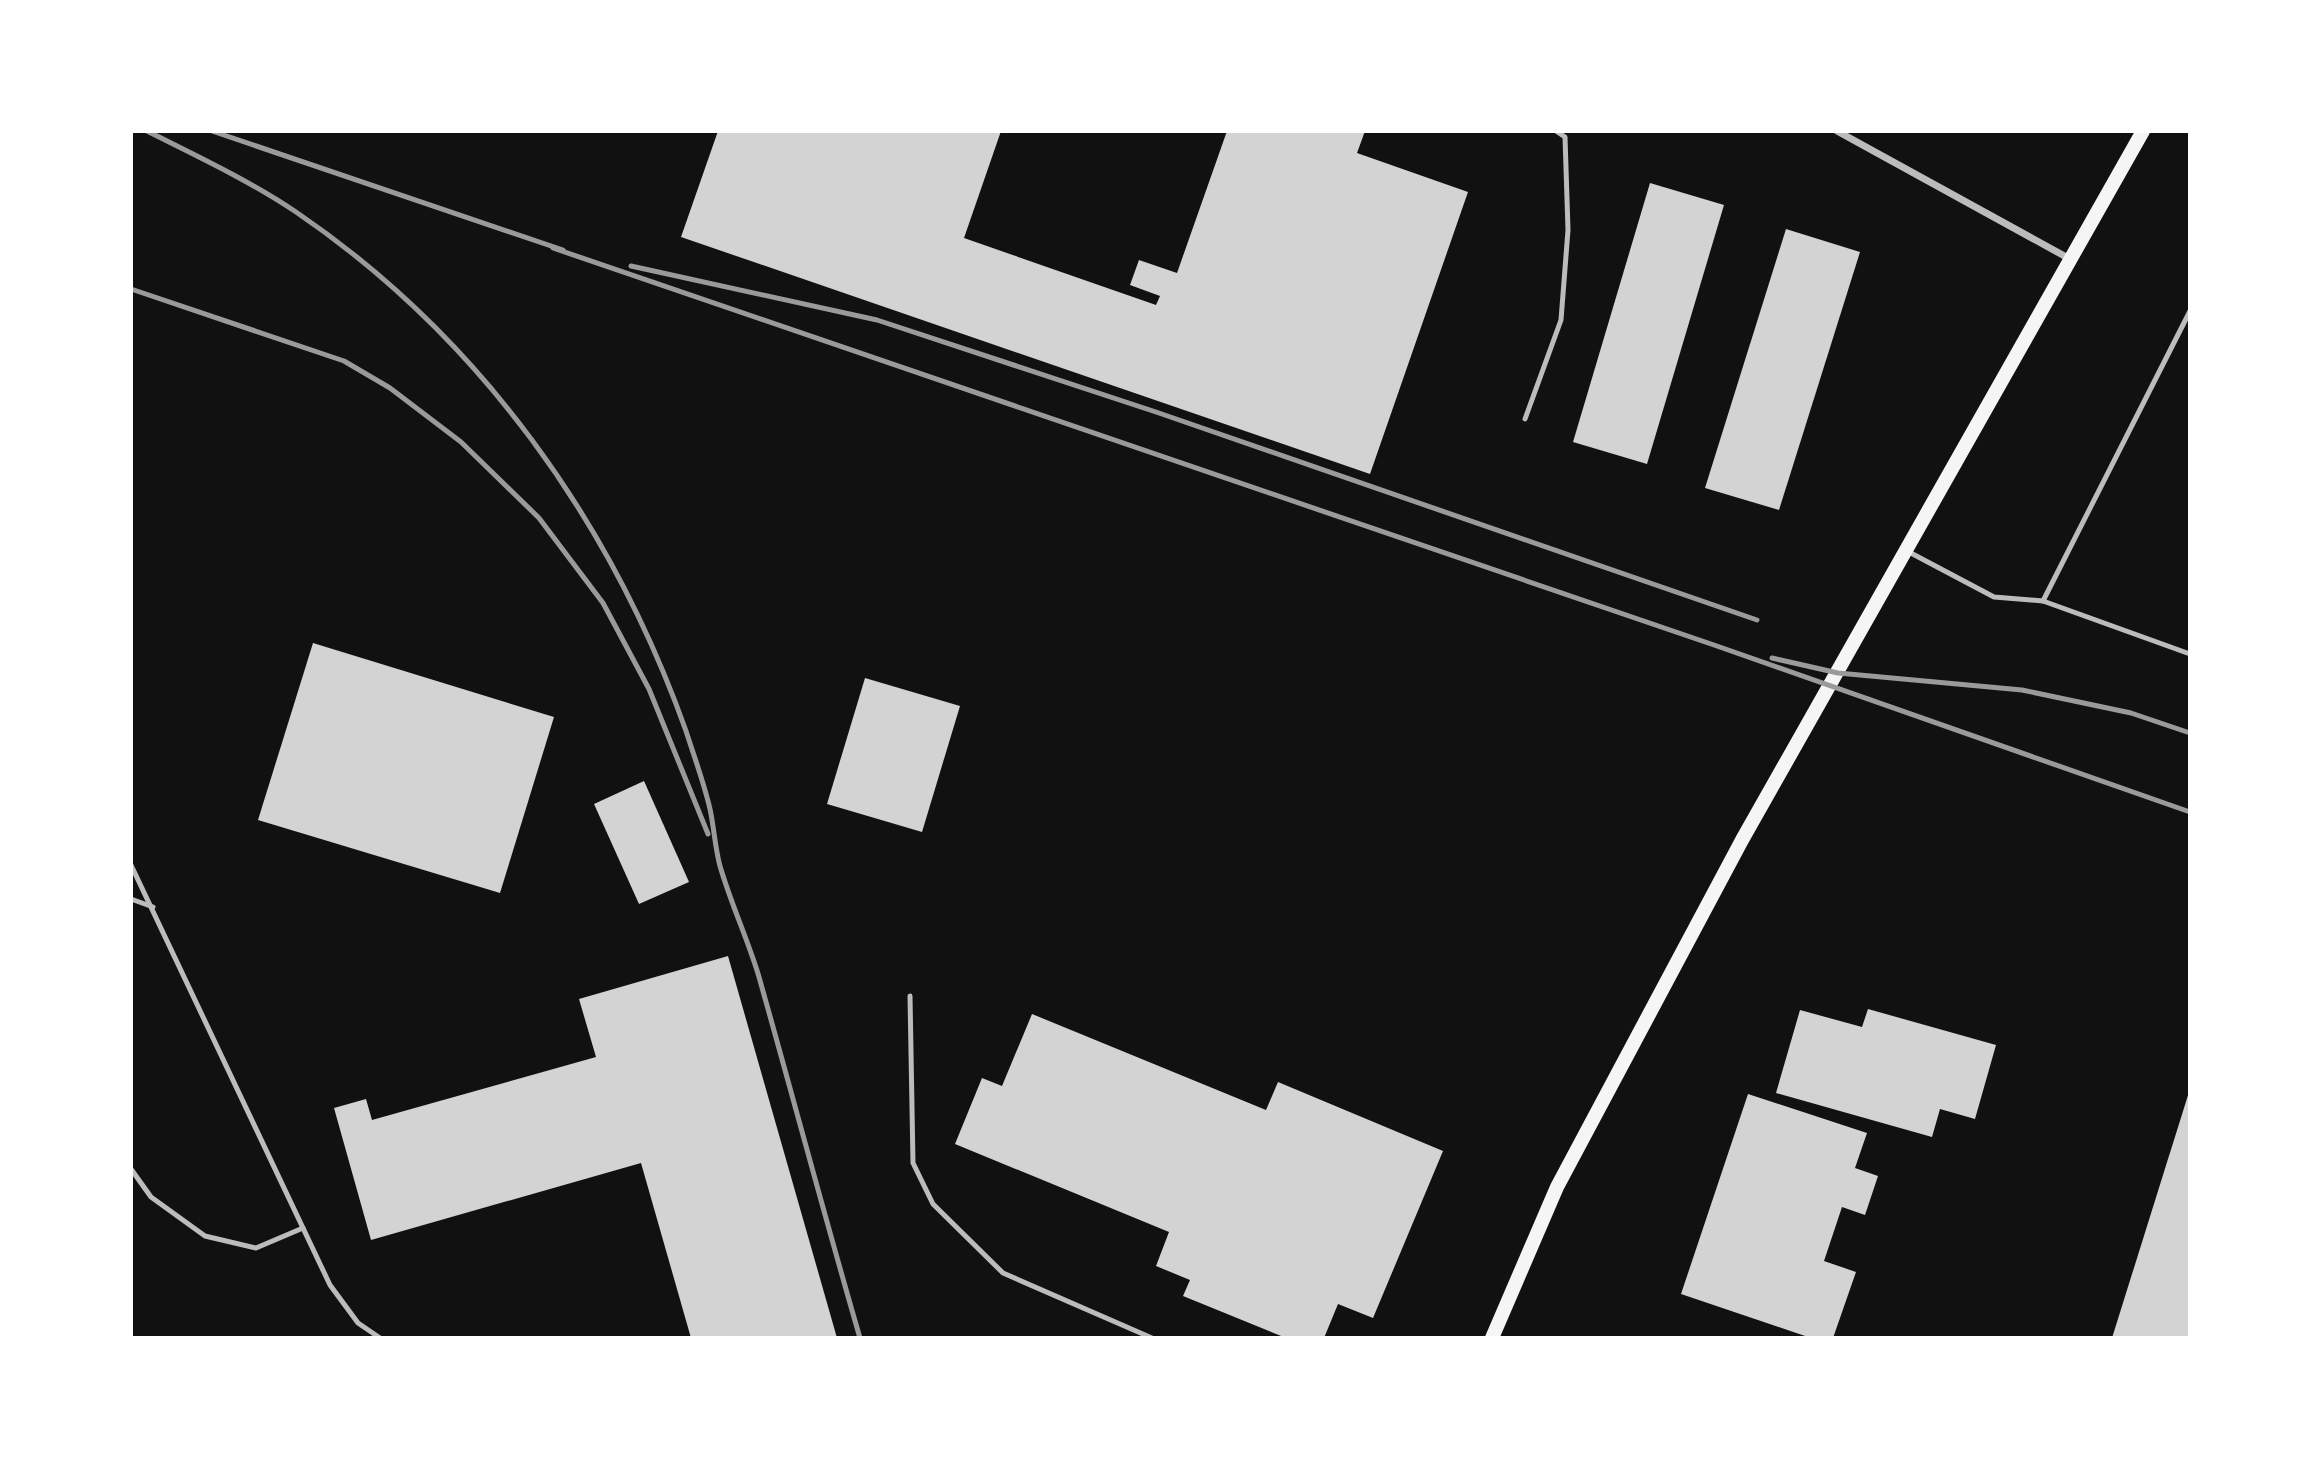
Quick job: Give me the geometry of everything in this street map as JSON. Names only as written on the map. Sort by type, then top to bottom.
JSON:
[{"type":"main road","points":[[1492,1338],[1557,1187],[1742,840],[2143,131]]},
{"type":"street","points":[[1837,131],[2070,260]]},
{"type":"lane","points":[[1525,419],[1560,320],[1568,230],[1565,137],[1556,131]]},
{"type":"lane","points":[[2043,601],[2190,312]]},
{"type":"lane","points":[[1907,551],[1994,597],[2043,601],[2190,654]]},
{"type":"lane","points":[[131,866],[153,907],[330,1284],[358,1323],[380,1338]]},
{"type":"lane","points":[[131,899],[153,907]]},
{"type":"lane","points":[[909,996],[913,1164],[933,1204],[1003,1273],[1152,1338]]},
{"type":"lane","points":[[131,1169],[151,1197],[205,1236],[256,1248],[303,1228]]},
{"type":"building","points":[[718,131],[1001,131],[964,238],[1156,305],[1160,296],[1130,285],[1139,260],[1177,273],[1227,131],[1365,131],[1357,153],[1468,192],[1370,474],[681,237]]},
{"type":"building","points":[[1650,183],[1724,205],[1647,464],[1573,442]]},
{"type":"building","points":[[1786,229],[1860,252],[1779,510],[1705,488]]},
{"type":"building","points":[[313,643],[554,717],[500,893],[258,820]]},
{"type":"building","points":[[865,678],[960,706],[922,832],[827,804]]},
{"type":"building","points":[[644,781],[689,882],[639,904],[594,804]]},
{"type":"building","points":[[728,956],[837,1338],[691,1338],[641,1163],[371,1240],[334,1108],[366,1099],[372,1120],[596,1057],[579,999]]},
{"type":"building","points":[[1868,1009],[1996,1045],[1975,1119],[1940,1109],[1932,1137],[1776,1093],[1800,1010],[1862,1027]]},
{"type":"building","points":[[1032,1014],[1266,1110],[1278,1082],[1443,1151],[1373,1318],[1338,1304],[1324,1338],[1286,1338],[1183,1296],[1190,1280],[1156,1266],[1169,1232],[955,1144],[982,1078],[1002,1086]]},
{"type":"building","points":[[2189,1092],[2190,1338],[2112,1338]]},
{"type":"building","points":[[1748,1094],[1867,1133],[1855,1168],[1878,1176],[1865,1215],[1842,1207],[1824,1261],[1856,1272],[1833,1338],[1811,1338],[1681,1294]]},
{"type":"railway","points":[[147,131],[260,190],[296,212],[363,262],[424,317],[481,376],[532,440],[579,508],[620,580],[656,654],[686,731],[708,799],[720,866],[759,977],[860,1338]]},
{"type":"railway","points":[[212,131],[563,250]]},
{"type":"railway","points":[[553,248],[1714,645],[2190,812]]},
{"type":"railway","points":[[631,266],[877,320],[1156,412],[1757,620]]},
{"type":"railway","points":[[131,289],[344,361],[390,388],[461,442],[539,518],[603,603],[649,689],[708,834]]},
{"type":"railway","points":[[1772,658],[1838,673],[2022,690],[2131,713],[2190,733]]}]
